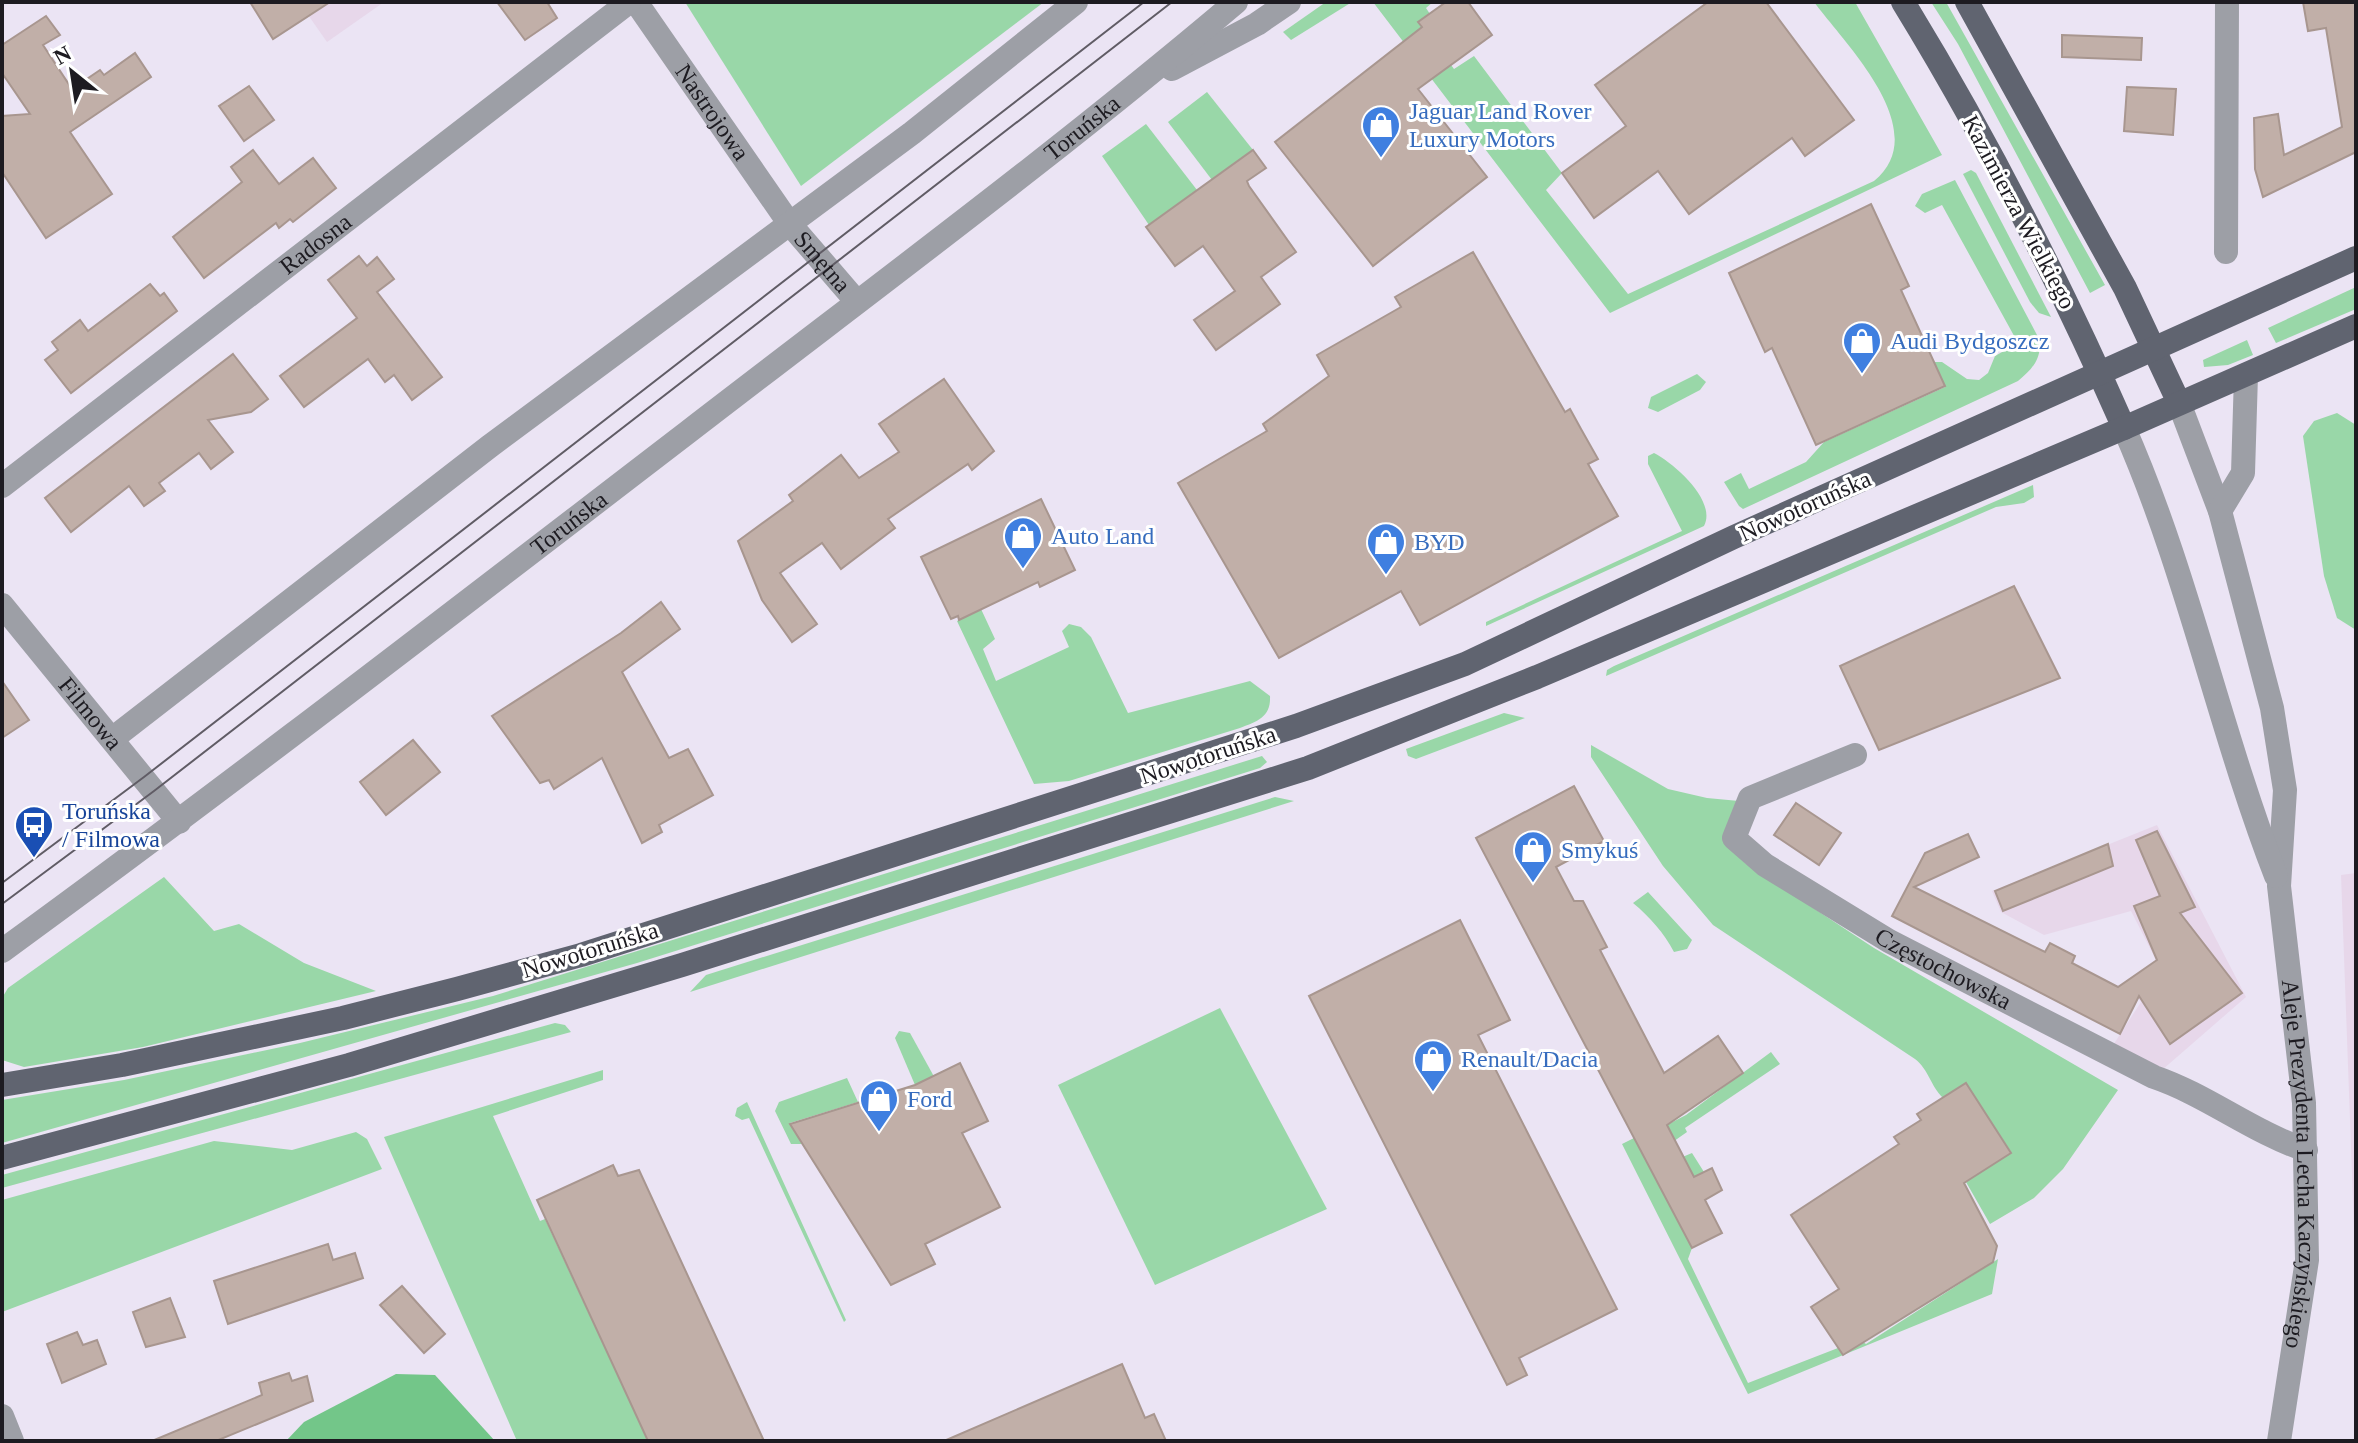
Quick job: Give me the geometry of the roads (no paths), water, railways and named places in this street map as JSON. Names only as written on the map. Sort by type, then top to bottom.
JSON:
[{"type":"main road","name":"Kazimierza Wielkiego","points":[[1903,2],[2010,190],[2124,428]]},
{"type":"main road","points":[[1967,2],[2154,348],[2179,403]]},
{"type":"main road","name":"Nowotoruńska","points":[[2,1085],[122,1065],[343,1018],[581,955],[1296,726],[1465,664],[1734,537],[2356,258]]},
{"type":"main road","name":"Nowotoruńska","points":[[2,1158],[365,1060],[682,965],[1308,768],[1391,737],[2124,428],[2356,326]]},
{"type":"street","name":"Radosna","points":[[2,486],[629,2]]},
{"type":"street","name":"Nastrojowa","points":[[636,2],[789,223]]},
{"type":"street","points":[[112,739],[490,446],[912,133],[1076,2]]},
{"type":"street","name":"Toruńska","points":[[2,951],[179,822],[857,302],[1131,91],[1236,2]]},
{"type":"street","name":"Toruńska","points":[[1131,91],[1257,24],[1289,2]]},
{"type":"street","points":[[2226,252],[2227,2]]},
{"type":"street","name":"Smętna","points":[[789,223],[857,302]]},
{"type":"street","points":[[2220,511],[2243,473],[2246,375]]},
{"type":"street","name":"Aleje Prezydenta Lecha Kaczyńskiego","points":[[2179,403],[2220,511],[2272,708],[2285,790],[2279,886],[2304,1103],[2307,1260],[2279,1441]]},
{"type":"street","name":"Aleje Prezydenta Lecha Kaczyńskiego","points":[[2124,428],[2150,489],[2186,591],[2242,788],[2279,886]]},
{"type":"street","name":"Filmowa","points":[[2,605],[78,702],[179,822]]},
{"type":"street","name":"Częstochowska","points":[[1855,755],[1750,798],[1734,838],[1765,865],[1889,941],[2154,1077],[2177,1085],[2263,1133],[2306,1150]]},
{"type":"street","points":[[2,1416],[12,1441]]},
{"type":"tram line","points":[[2,883],[144,777],[1144,2]]},
{"type":"tram line","points":[[2,904],[154,791],[1172,2]]},
{"type":"place","name":"Jaguar Land Rover Luxury Motors","points":[[1381,159]]},
{"type":"place","name":"Audi Bydgoszcz","points":[[1862,375]]},
{"type":"place","name":"Auto Land","points":[[1023,570]]},
{"type":"place","name":"BYD","points":[[1386,576]]},
{"type":"place","name":"Toruńska / Filmowa","points":[[34,859]]},
{"type":"place","name":"Smykuś","points":[[1533,884]]},
{"type":"place","name":"Renault/Dacia","points":[[1433,1093]]},
{"type":"place","name":"Ford","points":[[879,1133]]}]
